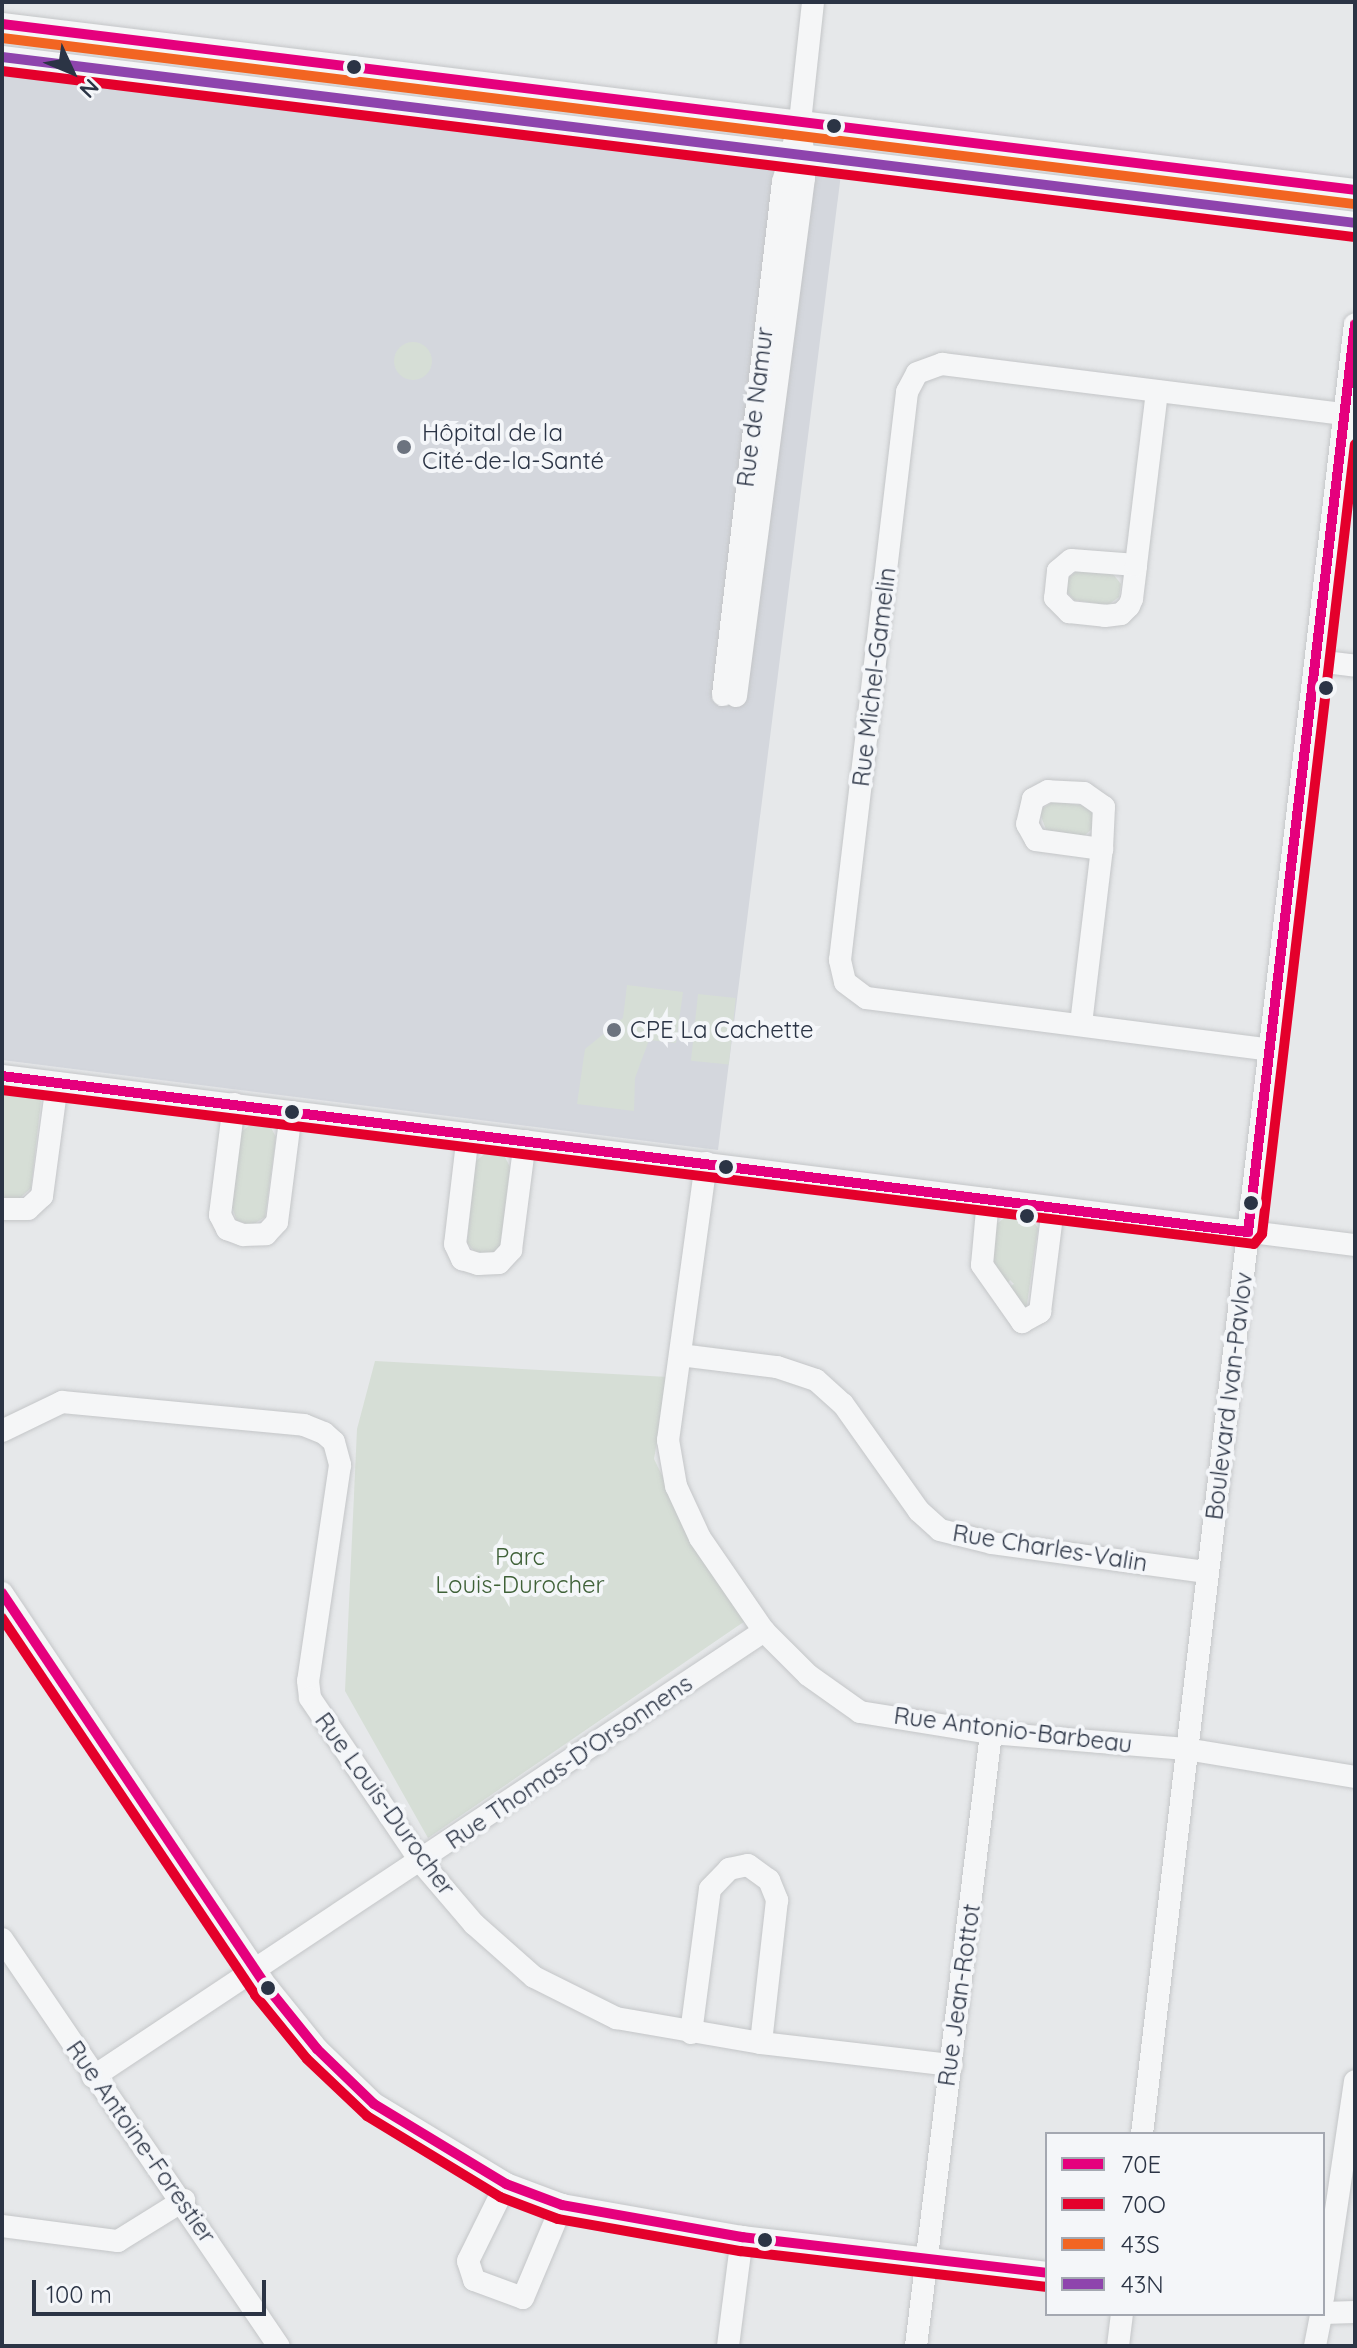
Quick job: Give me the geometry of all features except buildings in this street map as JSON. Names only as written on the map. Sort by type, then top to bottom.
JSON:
[{"type":"street","name":"Rue de Namur","points":[[729,695],[783,182],[797,155],[813,2]]},
{"type":"street","points":[[2,24],[1355,190]]},
{"type":"street","points":[[2,57],[1355,223]]},
{"type":"street","name":"Boulevard Ivan-Pavlov","points":[[1142,2132],[1272,1050],[1355,324]]},
{"type":"street","name":"Rue Michel-Gamelin","points":[[1272,1050],[866,998],[842,977],[899,462],[908,386],[917,373],[931,365],[1346,414]]},
{"type":"street","points":[[1136,565],[1157,391]]},
{"type":"street","points":[[1317,661],[1355,666]]},
{"type":"street","points":[[1081,1024],[1102,849]]},
{"type":"street","points":[[2,1076],[1355,1245]]},
{"type":"street","points":[[2,1209],[28,1209],[42,1196],[57,1083]]},
{"type":"street","points":[[234,1104],[220,1215],[227,1229],[243,1235],[266,1234],[277,1222],[291,1112]]},
{"type":"street","points":[[468,1134],[455,1244],[462,1259],[478,1264],[499,1263],[511,1250],[525,1141]]},
{"type":"street","name":"Rue Antonio-Barbeau","points":[[706,1163],[668,1440],[676,1486],[700,1538],[764,1631],[808,1675],[860,1712],[991,1733],[1186,1749],[1355,1777]]},
{"type":"street","points":[[988,1199],[982,1265],[1022,1322],[1040,1312],[1053,1208]]},
{"type":"street","name":"Rue Charles-Valin","points":[[680,1355],[777,1367],[816,1380],[843,1404],[919,1511],[940,1530],[992,1543],[1207,1572]]},
{"type":"street","name":"Rue Louis-Durocher","points":[[2,1431],[62,1402],[304,1425],[334,1442],[340,1465],[308,1681],[310,1698],[421,1862],[474,1924],[534,1977],[616,2018],[761,2043],[952,2065]]},
{"type":"street","points":[[2,1593],[254,1968],[317,2049],[374,2104],[506,2184],[562,2205],[742,2237],[927,2256],[1045,2273]]},
{"type":"street","name":"Rue Thomas-D'Orsonnens","points":[[93,2077],[254,1968],[421,1862],[764,1631]]},
{"type":"street","name":"Rue Jean-Rottot","points":[[927,2256],[991,1733]]},
{"type":"street","points":[[691,2033],[710,1889],[729,1869],[748,1865],[769,1880],[777,1900],[761,2043]]},
{"type":"street","name":"Rue Antoine-Forestier","points":[[2,1939],[93,2077],[184,2200],[279,2346]]},
{"type":"street","points":[[1325,2286],[1354,2108],[1355,2081]]},
{"type":"street","points":[[506,2184],[468,2261],[474,2280],[523,2298],[562,2205]]},
{"type":"street","points":[[2,2226],[118,2241],[184,2200]]},
{"type":"street","points":[[728,2346],[742,2237]]},
{"type":"street","points":[[916,2346],[927,2256]]},
{"type":"street","points":[[1325,2314],[1355,2312]]},
{"type":"street","points":[[1118,2346],[1122,2316]]},
{"type":"street","points":[[1315,2346],[1322,2316]]},
{"type":"shaded area","name":"Hôpital de la Cité-de-la-Santé","points":[[2,72],[841,174],[718,1150],[2,1060]]},
{"type":"green space","points":[[413,342],[427,347],[432,361],[427,375],[413,380],[399,375],[394,361],[399,347]]},
{"type":"green space","points":[[1077,571],[1113,574],[1121,584],[1119,597],[1108,605],[1074,600],[1066,591],[1067,579]]},
{"type":"green space","points":[[1054,801],[1085,806],[1093,814],[1093,828],[1084,836],[1047,832],[1039,811]]},
{"type":"green space","points":[[627,985],[683,992],[676,1043],[649,1040],[635,1078],[634,1111],[577,1104],[585,1049],[623,1018]]},
{"type":"green space","points":[[698,994],[736,998],[729,1065],[691,1061]]},
{"type":"green space","points":[[2,1089],[31,1093],[41,1101],[31,1188],[20,1198],[2,1198]]},
{"type":"green space","points":[[254,1122],[269,1124],[276,1137],[265,1217],[252,1225],[237,1221],[232,1207],[241,1132]]},
{"type":"green space","points":[[488,1151],[504,1155],[510,1167],[500,1247],[492,1254],[476,1253],[467,1243],[475,1162]]},
{"type":"green space","points":[[1007,1216],[1018,1217],[1018,1224],[1033,1221],[1038,1228],[1026,1311],[1009,1287],[1014,1284],[1010,1280],[1007,1284],[993,1263],[995,1225]]},
{"type":"green space","name":"Parc Louis-Durocher","points":[[375,1361],[668,1377],[654,1459],[694,1540],[748,1619],[428,1838],[345,1691],[357,1429]]},
{"type":"transit line","name":"70E","points":[[2,24],[1355,190]]},
{"type":"transit line","name":"43S","points":[[2,38],[1353,204]]},
{"type":"transit line","name":"43N","points":[[2,57],[1355,223]]},
{"type":"transit line","name":"70O","points":[[2,71],[1353,237]]},
{"type":"transit line","name":"70E","points":[[2,1076],[1248,1232],[1355,324]]},
{"type":"transit line","name":"70O","points":[[2,1090],[1254,1244],[1262,1234],[1355,444]]},
{"type":"transit line","name":"70E","points":[[2,1593],[267,1987],[317,2049],[374,2104],[506,2184],[562,2205],[742,2237],[1045,2273]]},
{"type":"transit line","name":"70O","points":[[2,1618],[255,1995],[307,2059],[367,2116],[500,2197],[558,2219],[740,2251],[1045,2287]]},
{"type":"place","name":"Hôpital de la Cité-de-la-Santé","points":[[404,447]]},
{"type":"place","name":"CPE La Cachette","points":[[614,1030]]}]
